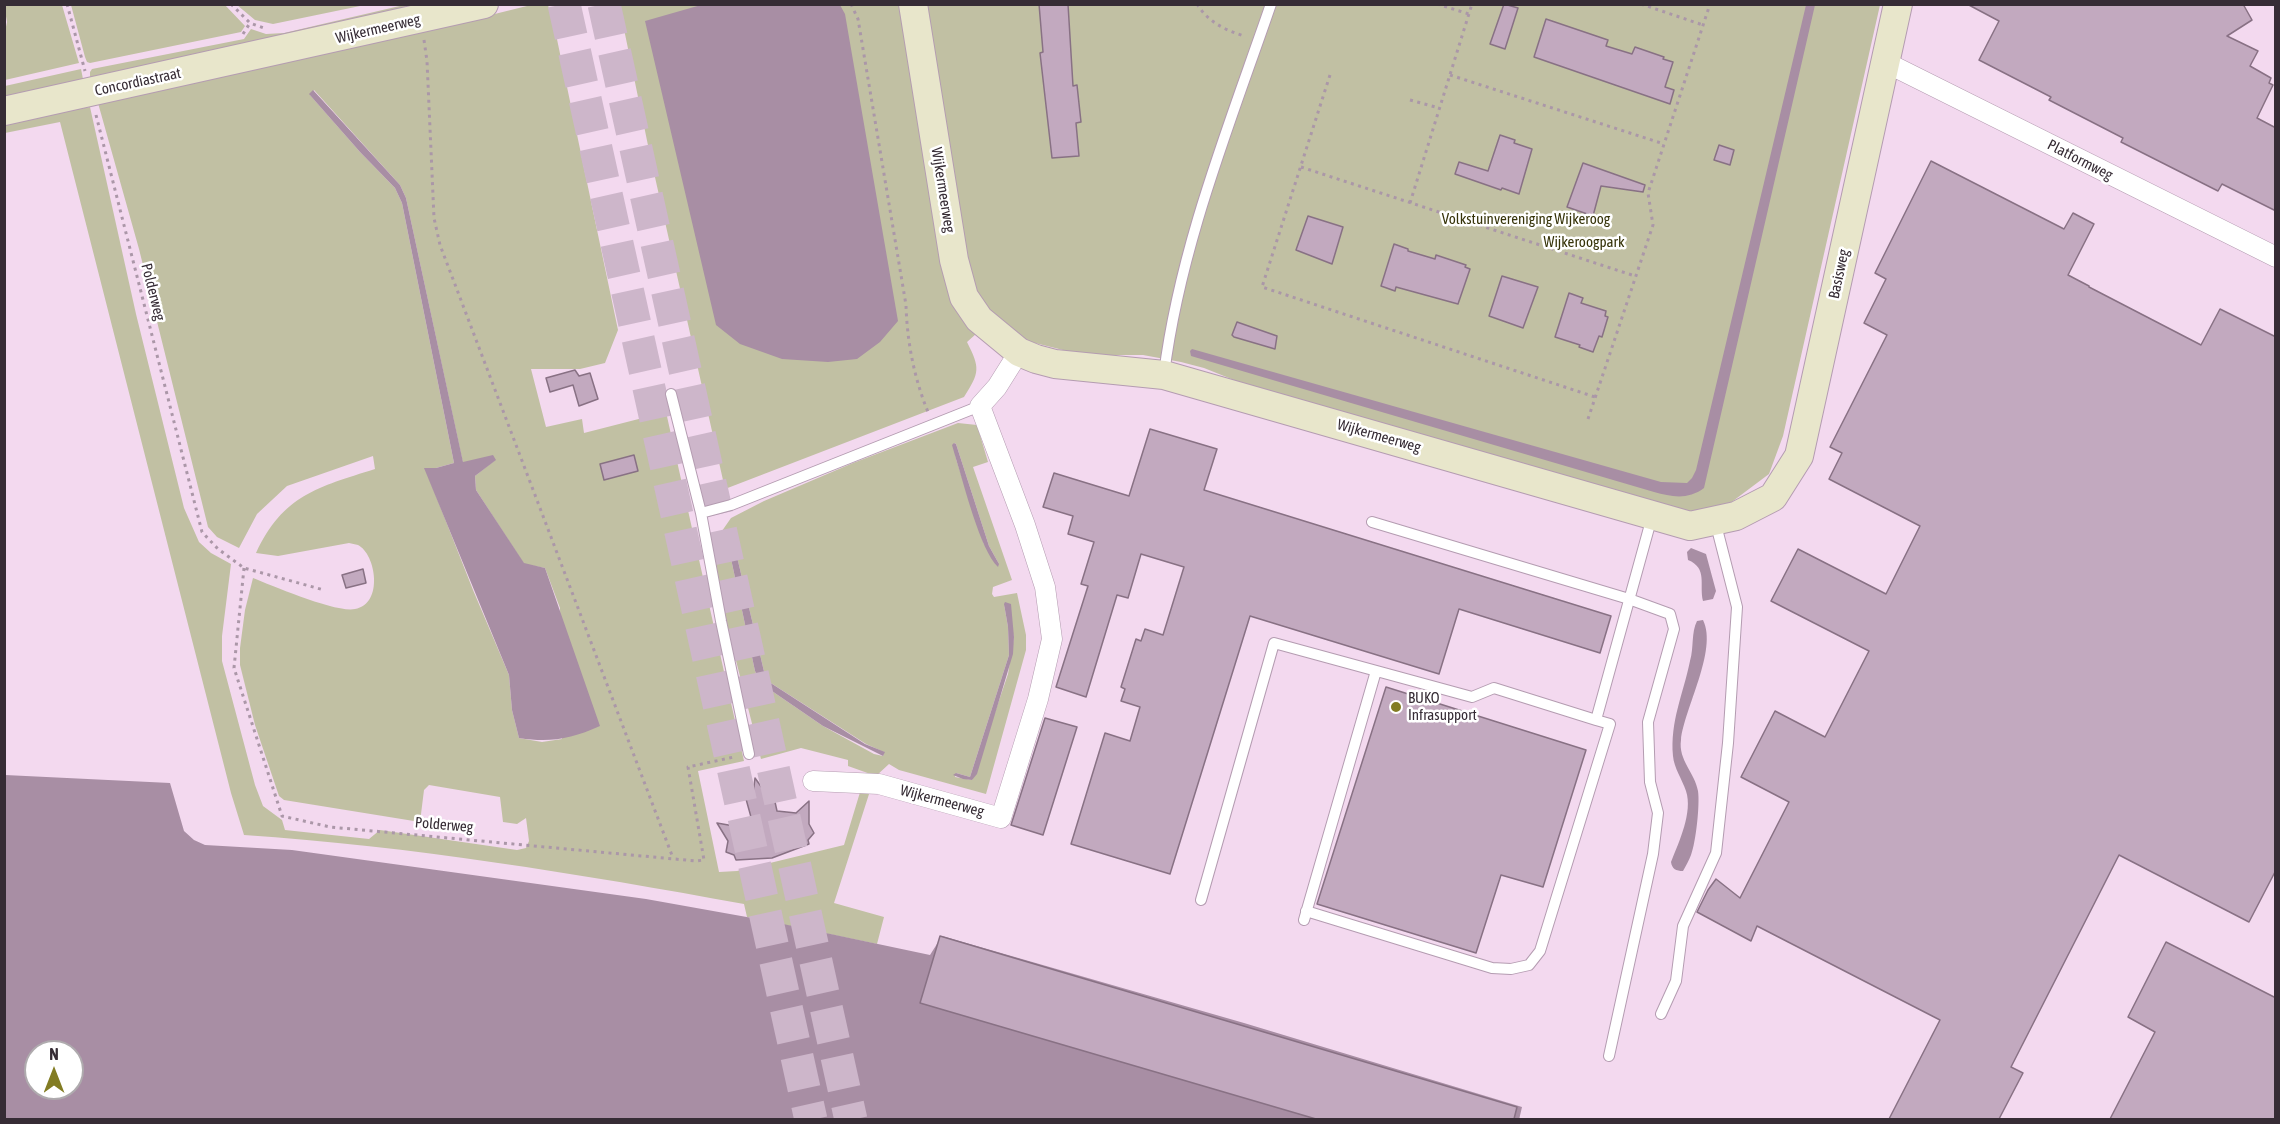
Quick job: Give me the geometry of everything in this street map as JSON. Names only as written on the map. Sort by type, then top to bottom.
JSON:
[{"type":"street","name":"Wijkermeerweg","points":[[273,53],[484,4]]},
{"type":"street","name":"Wijkermeerweg","points":[[913,4],[954,260],[960,284],[964,297],[979,319],[1019,352],[1055,364],[1164,375],[1690,526],[1726,518]]},
{"type":"street","name":"Basisweg","points":[[1726,518],[1773,496],[1799,456],[1898,4]]},
{"type":"street","name":"Concordiastraat","points":[[4,111],[273,53]]},
{"type":"street","name":"Platformweg","points":[[1885,62],[2276,257]]},
{"type":"street","points":[[980,405],[997,387],[1019,352]]},
{"type":"street","name":"Wijkermeerweg","points":[[813,781],[879,784],[1001,818],[1038,699],[1052,639],[1045,587],[1025,525],[980,405]]},
{"type":"lane","points":[[1164,375],[1174,308],[1192,236],[1271,4]]},
{"type":"lane","points":[[671,394],[701,513],[749,754]]},
{"type":"lane","points":[[701,513],[731,505],[980,405]]},
{"type":"lane","points":[[1596,720],[1652,515]]},
{"type":"lane","points":[[1661,1014],[1676,981],[1683,926],[1716,853],[1728,743],[1737,607],[1726,518]]},
{"type":"lane","points":[[1372,522],[1629,599],[1670,614],[1674,629],[1648,722],[1650,782],[1658,813],[1653,854],[1609,1056]]},
{"type":"lane","points":[[1201,900],[1274,643],[1472,697],[1494,688],[1610,724],[1540,951],[1529,965],[1511,969],[1492,968],[1305,915],[1376,671]]},
{"type":"path","name":"Polderweg","points":[[66,4],[202,532],[218,549],[244,568],[324,590]]},
{"type":"path","points":[[851,4],[858,19],[906,305],[906,327],[918,389],[933,425]]},
{"type":"path","points":[[1197,4],[1203,13],[1222,29],[1244,36]]},
{"type":"path","points":[[1437,4],[1469,14]]},
{"type":"path","points":[[1410,203],[1472,4]]},
{"type":"path","points":[[1641,4],[1703,25]]},
{"type":"path","points":[[1588,419],[1653,225],[1648,193],[1710,4]]},
{"type":"path","points":[[420,20],[427,61],[434,218],[440,245],[673,858]]},
{"type":"path","points":[[1330,75],[1262,287],[1595,397]]},
{"type":"path","points":[[1450,75],[1664,144]]},
{"type":"path","points":[[1410,100],[1439,108]]},
{"type":"path","points":[[1300,167],[1635,276]]},
{"type":"path","name":"Polderweg","points":[[244,568],[234,668],[282,816],[330,827],[704,860],[688,767],[749,754]]},
{"type":"green space","points":[[4,5],[62,5],[79,63],[5,80],[4,36],[7,22]]},
{"type":"green space","points":[[71,5],[225,5],[245,26],[241,32],[90,63],[85,57]]},
{"type":"green space","points":[[237,5],[365,5],[273,24],[255,20]]},
{"type":"green space","points":[[404,5],[406,8],[158,67],[90,77],[92,69],[244,39],[251,29],[266,34],[284,33]]},
{"type":"green space","points":[[531,5],[548,5],[618,330],[605,363],[580,369],[531,369],[546,427],[582,419],[584,433],[666,412],[744,761],[698,771],[719,872],[737,871],[844,845],[861,789],[870,791],[834,903],[884,917],[877,944],[747,917],[744,904],[620,882],[495,862],[369,846],[244,835],[231,793],[60,122],[5,133],[4,122],[90,107],[136,314],[184,508],[199,542],[211,553],[231,564],[222,636],[222,661],[255,785],[263,806],[282,820],[285,830],[369,839],[380,830],[517,850],[526,848],[529,841],[526,818],[517,824],[503,822],[500,797],[429,785],[424,790],[420,822],[284,800],[279,796],[255,725],[240,665],[245,610],[253,578],[304,598],[334,607],[355,609],[364,605],[370,598],[374,578],[369,558],[356,544],[349,543],[278,556],[256,553],[267,533],[290,506],[319,488],[375,469],[373,456],[287,486],[257,514],[239,548],[217,537],[208,527],[139,249],[98,103],[344,46],[418,33]],"holes":[[[314,90],[400,185],[406,198],[463,463],[495,460],[475,476],[476,490],[524,564],[545,568],[560,608],[562,739],[542,742],[519,738],[512,710],[509,675],[425,468],[436,468],[454,463],[402,203],[395,188],[310,95]]]},
{"type":"green space","name":"Volkstuinvereniging Wijkeroog","points":[[619,5],[1880,5],[1783,436],[1769,474],[1729,504],[1679,514],[1259,390],[1204,368],[1143,355],[1104,355],[1067,351],[1019,339],[995,317],[967,342],[976,364],[976,370],[973,382],[964,397],[725,489],[650,155]]},
{"type":"green space","points":[[81,69],[83,79],[5,101],[5,86]]},
{"type":"green space","points":[[958,423],[977,425],[988,462],[973,467],[1012,580],[993,587],[992,594],[994,597],[1017,593],[1026,635],[1026,650],[986,794],[899,770],[889,764],[876,776],[848,766],[848,760],[801,748],[761,759],[729,633],[713,553],[715,541],[731,518],[764,501],[853,463]],"holes":[[[954,443],[989,546],[999,564],[984,544],[956,459]],[[731,551],[735,551],[766,680],[866,744],[884,752],[883,756],[874,754],[823,726],[761,683],[755,671]],[[1004,604],[1014,637],[1008,674],[972,780],[955,777],[956,773],[970,777],[1009,655]]]},
{"type":"shaded area","points":[[701,5],[840,5],[845,14],[898,321],[880,342],[857,359],[828,362],[782,359],[740,344],[716,325],[645,21]]},
{"type":"shaded area","points":[[1806,5],[1815,5],[1704,488],[1698,492],[1680,496],[1654,492],[1191,356],[1192,349],[1661,482],[1687,483],[1696,470]]},
{"type":"shaded area","points":[[313,90],[400,185],[406,198],[463,462],[493,455],[496,460],[475,476],[476,490],[524,563],[545,568],[600,726],[560,739],[519,738],[512,710],[509,675],[424,468],[436,468],[454,463],[402,203],[395,188],[309,94]]},
{"type":"shaded area","points":[[954,443],[989,546],[999,564],[998,567],[991,559],[973,516],[952,445]]},
{"type":"shaded area","points":[[1691,548],[1706,554],[1716,591],[1713,599],[1703,601],[1700,572],[1694,563],[1688,560],[1687,552]]},
{"type":"shaded area","points":[[731,551],[735,551],[738,561],[766,680],[865,744],[885,752],[883,756],[823,726],[761,683],[755,671]]},
{"type":"shaded area","points":[[1005,602],[1011,604],[1013,654],[977,774],[972,780],[963,779],[953,775],[956,773],[970,777],[1009,655]]},
{"type":"shaded area","points":[[1703,620],[1706,647],[1699,680],[1683,727],[1681,740],[1684,760],[1698,791],[1698,814],[1693,849],[1681,871],[1673,868],[1671,862],[1684,827],[1688,799],[1674,760],[1673,731],[1691,656],[1695,626],[1697,621]]},
{"type":"shaded area","points":[[5,775],[170,783],[184,831],[194,840],[205,845],[292,850],[646,899],[769,921],[930,955],[942,936],[1244,1023],[1522,1107],[1519,1120],[5,1120]]},
{"type":"building","points":[[1039,4],[1068,4],[1073,86],[1077,85],[1081,122],[1076,123],[1079,156],[1052,158],[1040,53],[1043,52]]},
{"type":"building","points":[[1504,4],[1518,8],[1505,49],[1490,44]]},
{"type":"building","points":[[1967,4],[2243,4],[2252,20],[2227,36],[2258,51],[2250,66],[2271,78],[2269,83],[2273,85],[2257,118],[2276,128],[2276,211],[2222,184],[2218,191],[2121,142],[2123,138],[2049,100],[2051,97],[1979,60],[1999,21]]},
{"type":"building","points":[[1546,19],[1608,40],[1606,46],[1632,54],[1635,47],[1673,62],[1665,87],[1674,90],[1670,104],[1534,57]]},
{"type":"building","points":[[1500,135],[1532,149],[1519,194],[1455,174],[1459,162],[1488,171]]},
{"type":"building","points":[[1719,145],[1734,150],[1730,165],[1714,160]]},
{"type":"building","points":[[1931,161],[2064,229],[2073,213],[2094,224],[2068,275],[2201,345],[2220,309],[2276,337],[2276,870],[2249,922],[2119,855],[2011,1067],[2023,1073],[1999,1119],[1889,1119],[1940,1020],[1757,926],[1751,941],[1697,912],[1716,879],[1740,898],[1789,802],[1741,777],[1775,711],[1825,737],[1869,651],[1771,601],[1798,549],[1886,594],[1920,526],[1829,479],[1842,453],[1830,447],[1887,335],[1864,323],[1886,279],[1875,273]]},
{"type":"building","points":[[1583,163],[1645,185],[1643,192],[1601,186],[1593,216],[1567,207]]},
{"type":"building","points":[[1308,216],[1343,227],[1332,264],[1296,250]]},
{"type":"building","points":[[1394,244],[1435,259],[1436,255],[1466,265],[1465,267],[1470,269],[1458,304],[1396,287],[1395,291],[1381,286]]},
{"type":"building","points":[[1502,276],[1538,287],[1523,328],[1489,316]]},
{"type":"building","points":[[1569,293],[1583,298],[1581,303],[1606,311],[1605,316],[1608,317],[1602,337],[1599,336],[1593,352],[1555,337]]},
{"type":"building","points":[[1237,322],[1277,336],[1275,349],[1234,337],[1232,335]]},
{"type":"building","points":[[575,370],[579,376],[590,373],[598,399],[579,406],[573,385],[550,392],[546,378]]},
{"type":"building","points":[[1150,429],[1217,449],[1204,490],[1611,616],[1600,653],[1459,609],[1439,674],[1250,616],[1170,874],[1071,844],[1105,733],[1130,741],[1140,707],[1121,701],[1125,689],[1121,687],[1136,639],[1141,641],[1145,629],[1163,635],[1184,567],[1141,554],[1128,598],[1117,595],[1086,697],[1056,687],[1088,586],[1081,584],[1094,542],[1068,534],[1073,516],[1043,507],[1054,473],[1129,496]]},
{"type":"building","points":[[634,455],[638,471],[604,480],[600,464]]},
{"type":"building","points":[[363,569],[366,583],[346,588],[342,575]]},
{"type":"building","points":[[1386,687],[1586,750],[1543,887],[1501,875],[1476,953],[1317,904]]},
{"type":"building","points":[[1045,718],[1077,727],[1043,835],[1011,825]]},
{"type":"building","points":[[755,778],[765,792],[773,793],[777,811],[796,813],[809,801],[809,824],[814,833],[808,840],[809,844],[772,858],[736,860],[734,855],[726,852],[728,841],[717,823],[734,826],[751,817],[746,799],[753,795]]},
{"type":"building","points":[[940,936],[1517,1107],[1514,1119],[1316,1119],[920,1003]]},
{"type":"building","points":[[2166,942],[2276,998],[2276,1119],[2110,1119],[2155,1032],[2128,1017]]},
{"type":"tunnel","points":[[564,4],[811,1120]]},
{"type":"tunnel","points":[[604,4],[851,1120]]},
{"type":"place","name":"BUKO Infrasupport","points":[[1396,707]]},
{"type":"park label","name":"Wijkeroogpark","points":[[1584,242]]}]
